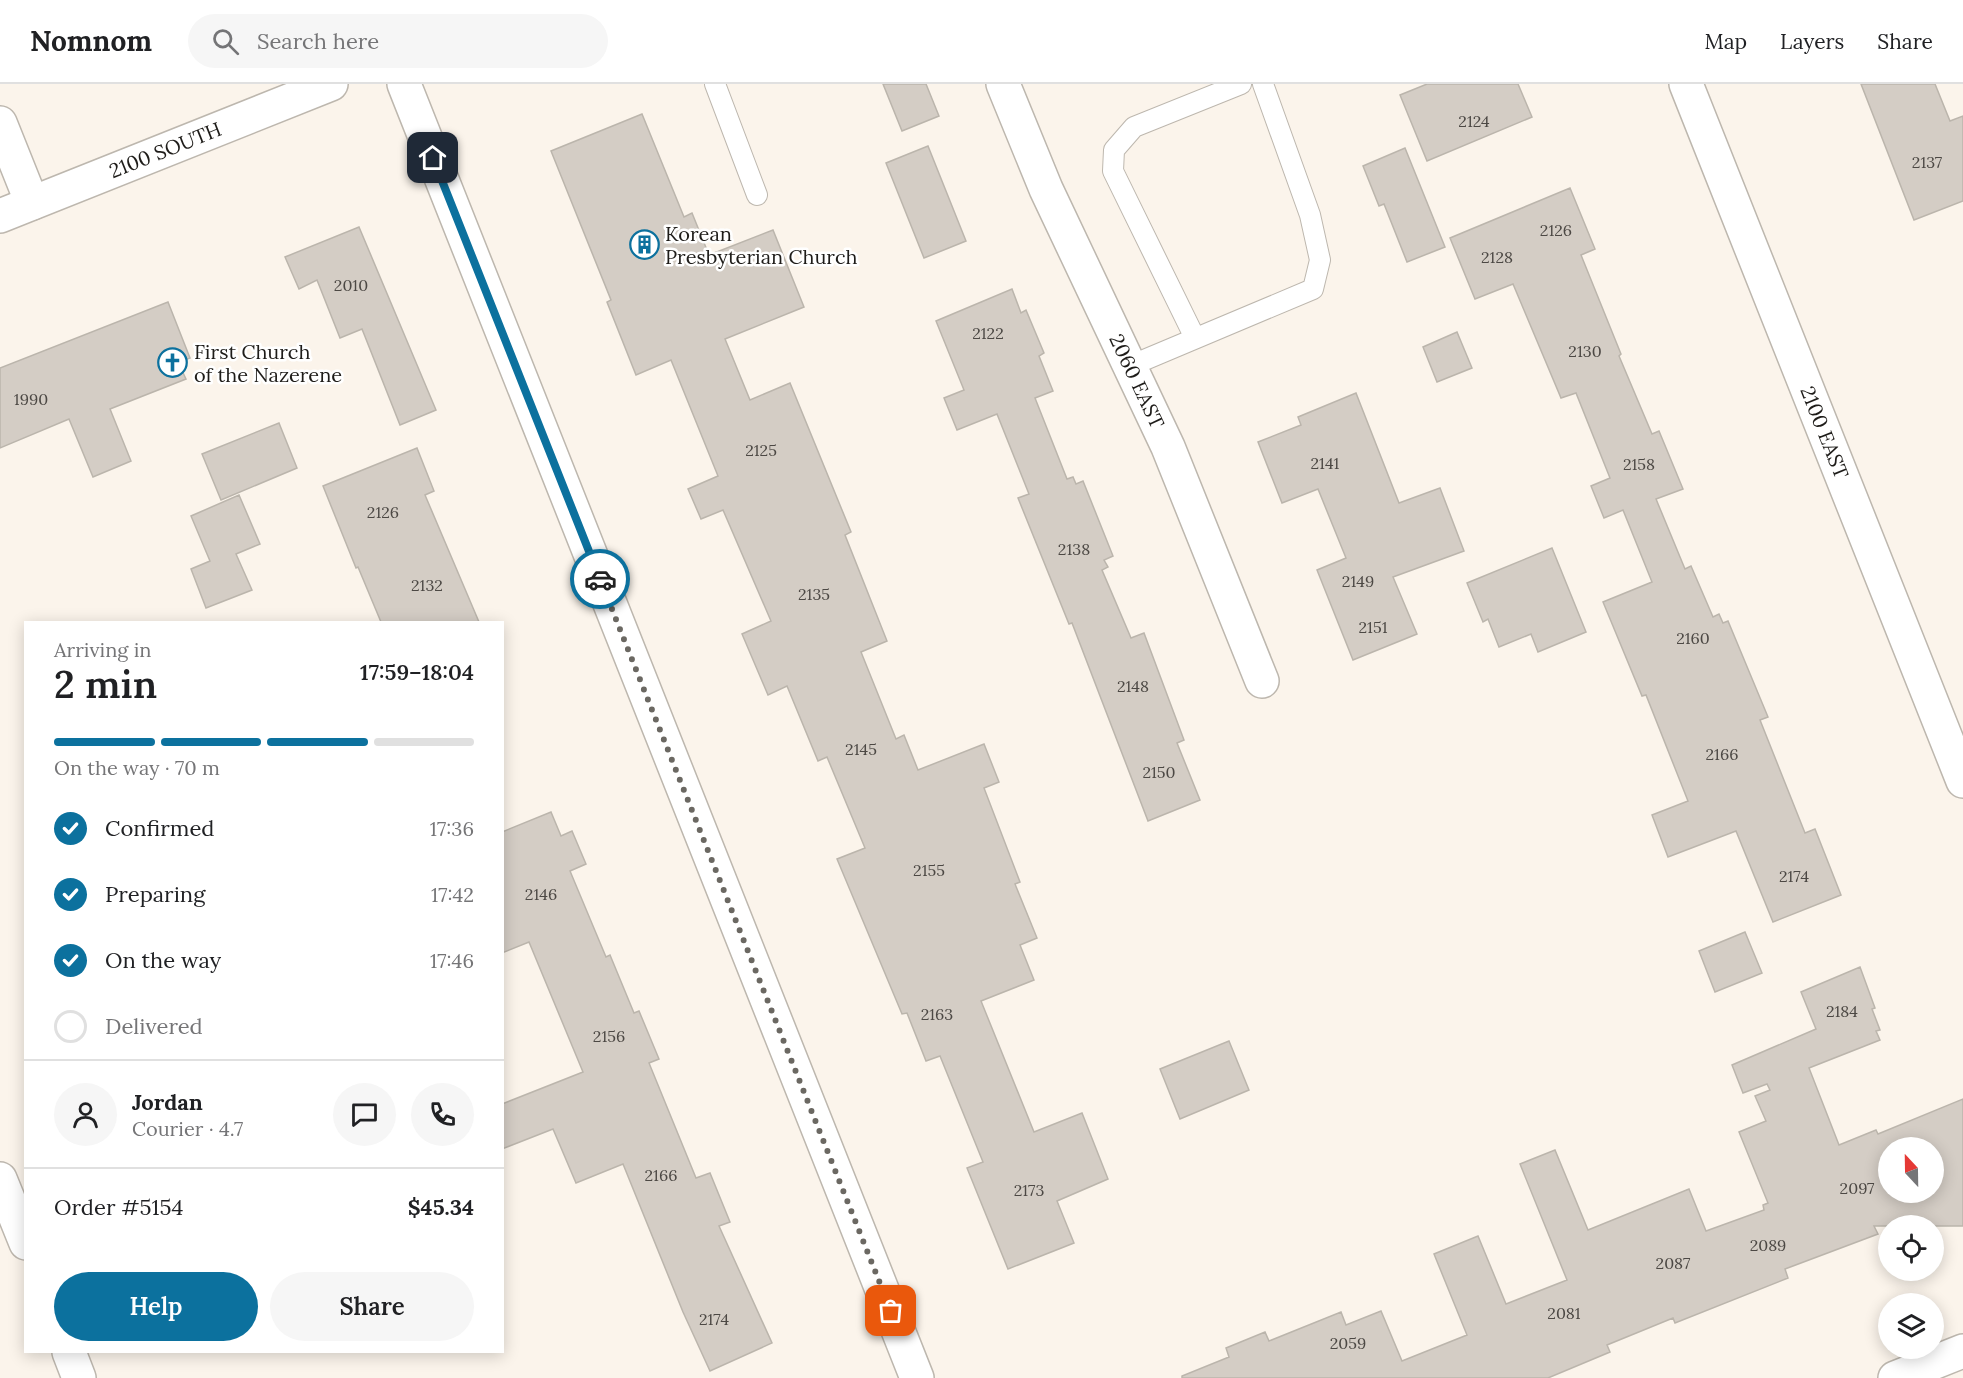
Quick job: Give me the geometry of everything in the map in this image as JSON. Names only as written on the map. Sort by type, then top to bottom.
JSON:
[{"type":"street","name":"2100 SOUTH","points":[[0,216],[331,84]]},
{"type":"street","points":[[404,84],[917,1378]]},
{"type":"street","name":"2060 EAST","points":[[1003,84],[1046,189],[1168,447],[1262,681]]},
{"type":"street","name":"2100 EAST","points":[[1686,84],[1963,781]]},
{"type":"street","points":[[0,123],[32,203]]},
{"type":"street","points":[[0,1179],[24,1238]]},
{"type":"street","points":[[1895,1378],[1963,1351]]},
{"type":"street","points":[[69,1353],[79,1378]]},
{"type":"lane","points":[[715,84],[757,195]]},
{"type":"lane","points":[[1196,338],[1113,171],[1114,150],[1134,127],[1241,84]]},
{"type":"lane","points":[[1130,366],[1313,288],[1320,260],[1310,215],[1263,84]]},
{"type":"building","points":[[883,84],[926,84],[939,116],[902,131]]},
{"type":"building","points":[[1427,84],[1518,84],[1532,117],[1427,161],[1400,95]]},
{"type":"building","points":[[1861,84],[1935,84],[1950,121],[1963,116],[1963,201],[1914,220]]},
{"type":"building","points":[[642,114],[684,217],[692,213],[709,255],[773,230],[804,307],[725,339],[750,400],[790,383],[851,532],[845,535],[887,641],[861,652],[896,739],[904,735],[918,770],[984,744],[999,782],[984,788],[1020,882],[1015,884],[1037,938],[1020,945],[1034,980],[981,1001],[1034,1132],[1082,1113],[1108,1179],[1057,1201],[1074,1243],[1008,1269],[967,1168],[983,1162],[940,1056],[926,1061],[907,1013],[902,1014],[837,859],[865,848],[827,757],[818,761],[787,686],[768,695],[742,634],[771,621],[723,510],[701,519],[688,489],[718,476],[671,360],[636,375],[607,302],[611,300],[551,151]]},
{"type":"building","points":[[928,146],[966,241],[924,258],[886,163]]},
{"type":"building","points":[[1405,148],[1445,247],[1407,262],[1384,204],[1379,206],[1363,166]]},
{"type":"building","points":[[1570,188],[1595,249],[1581,255],[1621,354],[1619,356],[1652,434],[1659,431],[1683,489],[1656,499],[1685,569],[1691,566],[1713,617],[1719,614],[1723,623],[1728,621],[1768,717],[1760,720],[1805,833],[1815,829],[1841,895],[1773,922],[1736,831],[1668,857],[1652,815],[1688,801],[1646,695],[1642,696],[1603,602],[1652,582],[1623,510],[1604,518],[1591,486],[1610,478],[1576,393],[1561,398],[1513,284],[1475,299],[1450,238]]},
{"type":"building","points":[[359,227],[436,410],[400,425],[362,329],[340,338],[317,280],[299,289],[285,257]]},
{"type":"building","points":[[1012,289],[1021,313],[1026,310],[1044,353],[1039,356],[1053,391],[1035,398],[1067,479],[1073,477],[1076,484],[1083,481],[1113,556],[1104,560],[1108,567],[1102,570],[1131,638],[1144,633],[1184,740],[1177,743],[1200,800],[1148,821],[1072,623],[1069,624],[1018,498],[1029,494],[997,414],[957,430],[944,398],[964,390],[936,321]]},
{"type":"building","points":[[168,302],[190,358],[178,362],[186,379],[110,409],[131,461],[93,477],[69,419],[0,448],[0,368]]},
{"type":"building","points":[[1457,332],[1472,368],[1437,382],[1423,347]]},
{"type":"building","points":[[1356,393],[1399,503],[1440,488],[1464,551],[1393,577],[1417,634],[1353,660],[1317,570],[1346,558],[1318,489],[1282,503],[1258,442],[1301,425],[1298,417]]},
{"type":"building","points":[[279,423],[297,468],[221,500],[202,454]]},
{"type":"building","points":[[417,448],[434,491],[425,495],[479,621],[381,621],[358,567],[356,568],[323,486]]},
{"type":"building","points":[[239,495],[260,544],[236,554],[252,590],[206,608],[191,569],[210,561],[191,516]]},
{"type":"building","points":[[1552,548],[1586,632],[1538,652],[1531,634],[1499,647],[1488,619],[1483,622],[1467,583]]},
{"type":"building","points":[[551,812],[561,836],[572,831],[586,864],[570,871],[606,957],[610,955],[634,1013],[639,1011],[659,1059],[649,1063],[696,1178],[710,1173],[730,1222],[719,1226],[772,1343],[710,1371],[683,1312],[623,1164],[576,1183],[553,1129],[504,1148],[504,1103],[583,1072],[529,942],[504,952],[504,831]]},
{"type":"building","points":[[1745,932],[1762,973],[1715,992],[1699,951]]},
{"type":"building","points":[[1860,967],[1875,1008],[1872,1009],[1880,1030],[1876,1031],[1880,1040],[1809,1068],[1839,1145],[1876,1130],[1878,1134],[1963,1099],[1963,1226],[1944,1226],[1944,1215],[1878,1215],[1878,1226],[1874,1226],[1878,1234],[1785,1269],[1788,1278],[1675,1323],[1673,1318],[1607,1345],[1610,1352],[1548,1378],[1182,1378],[1182,1376],[1229,1357],[1226,1348],[1265,1332],[1269,1341],[1341,1312],[1346,1325],[1381,1311],[1402,1361],[1467,1335],[1434,1254],[1478,1236],[1506,1304],[1567,1280],[1520,1164],[1555,1150],[1588,1230],[1689,1189],[1706,1231],[1764,1210],[1763,1205],[1768,1203],[1739,1132],[1766,1121],[1755,1096],[1770,1090],[1767,1084],[1743,1093],[1732,1065],[1816,1029],[1801,992]]},
{"type":"building","points":[[1229,1041],[1249,1090],[1180,1119],[1160,1069]]},
{"type":"way so far","points":[[600,579],[891,1311]]},
{"type":"place","name":"Korean Presbyterian Church","points":[[644,245]]},
{"type":"place","name":"First Church of the Nazerene","points":[[173,363]]},
{"type":"route","points":[[433,158],[600,579]]}]
